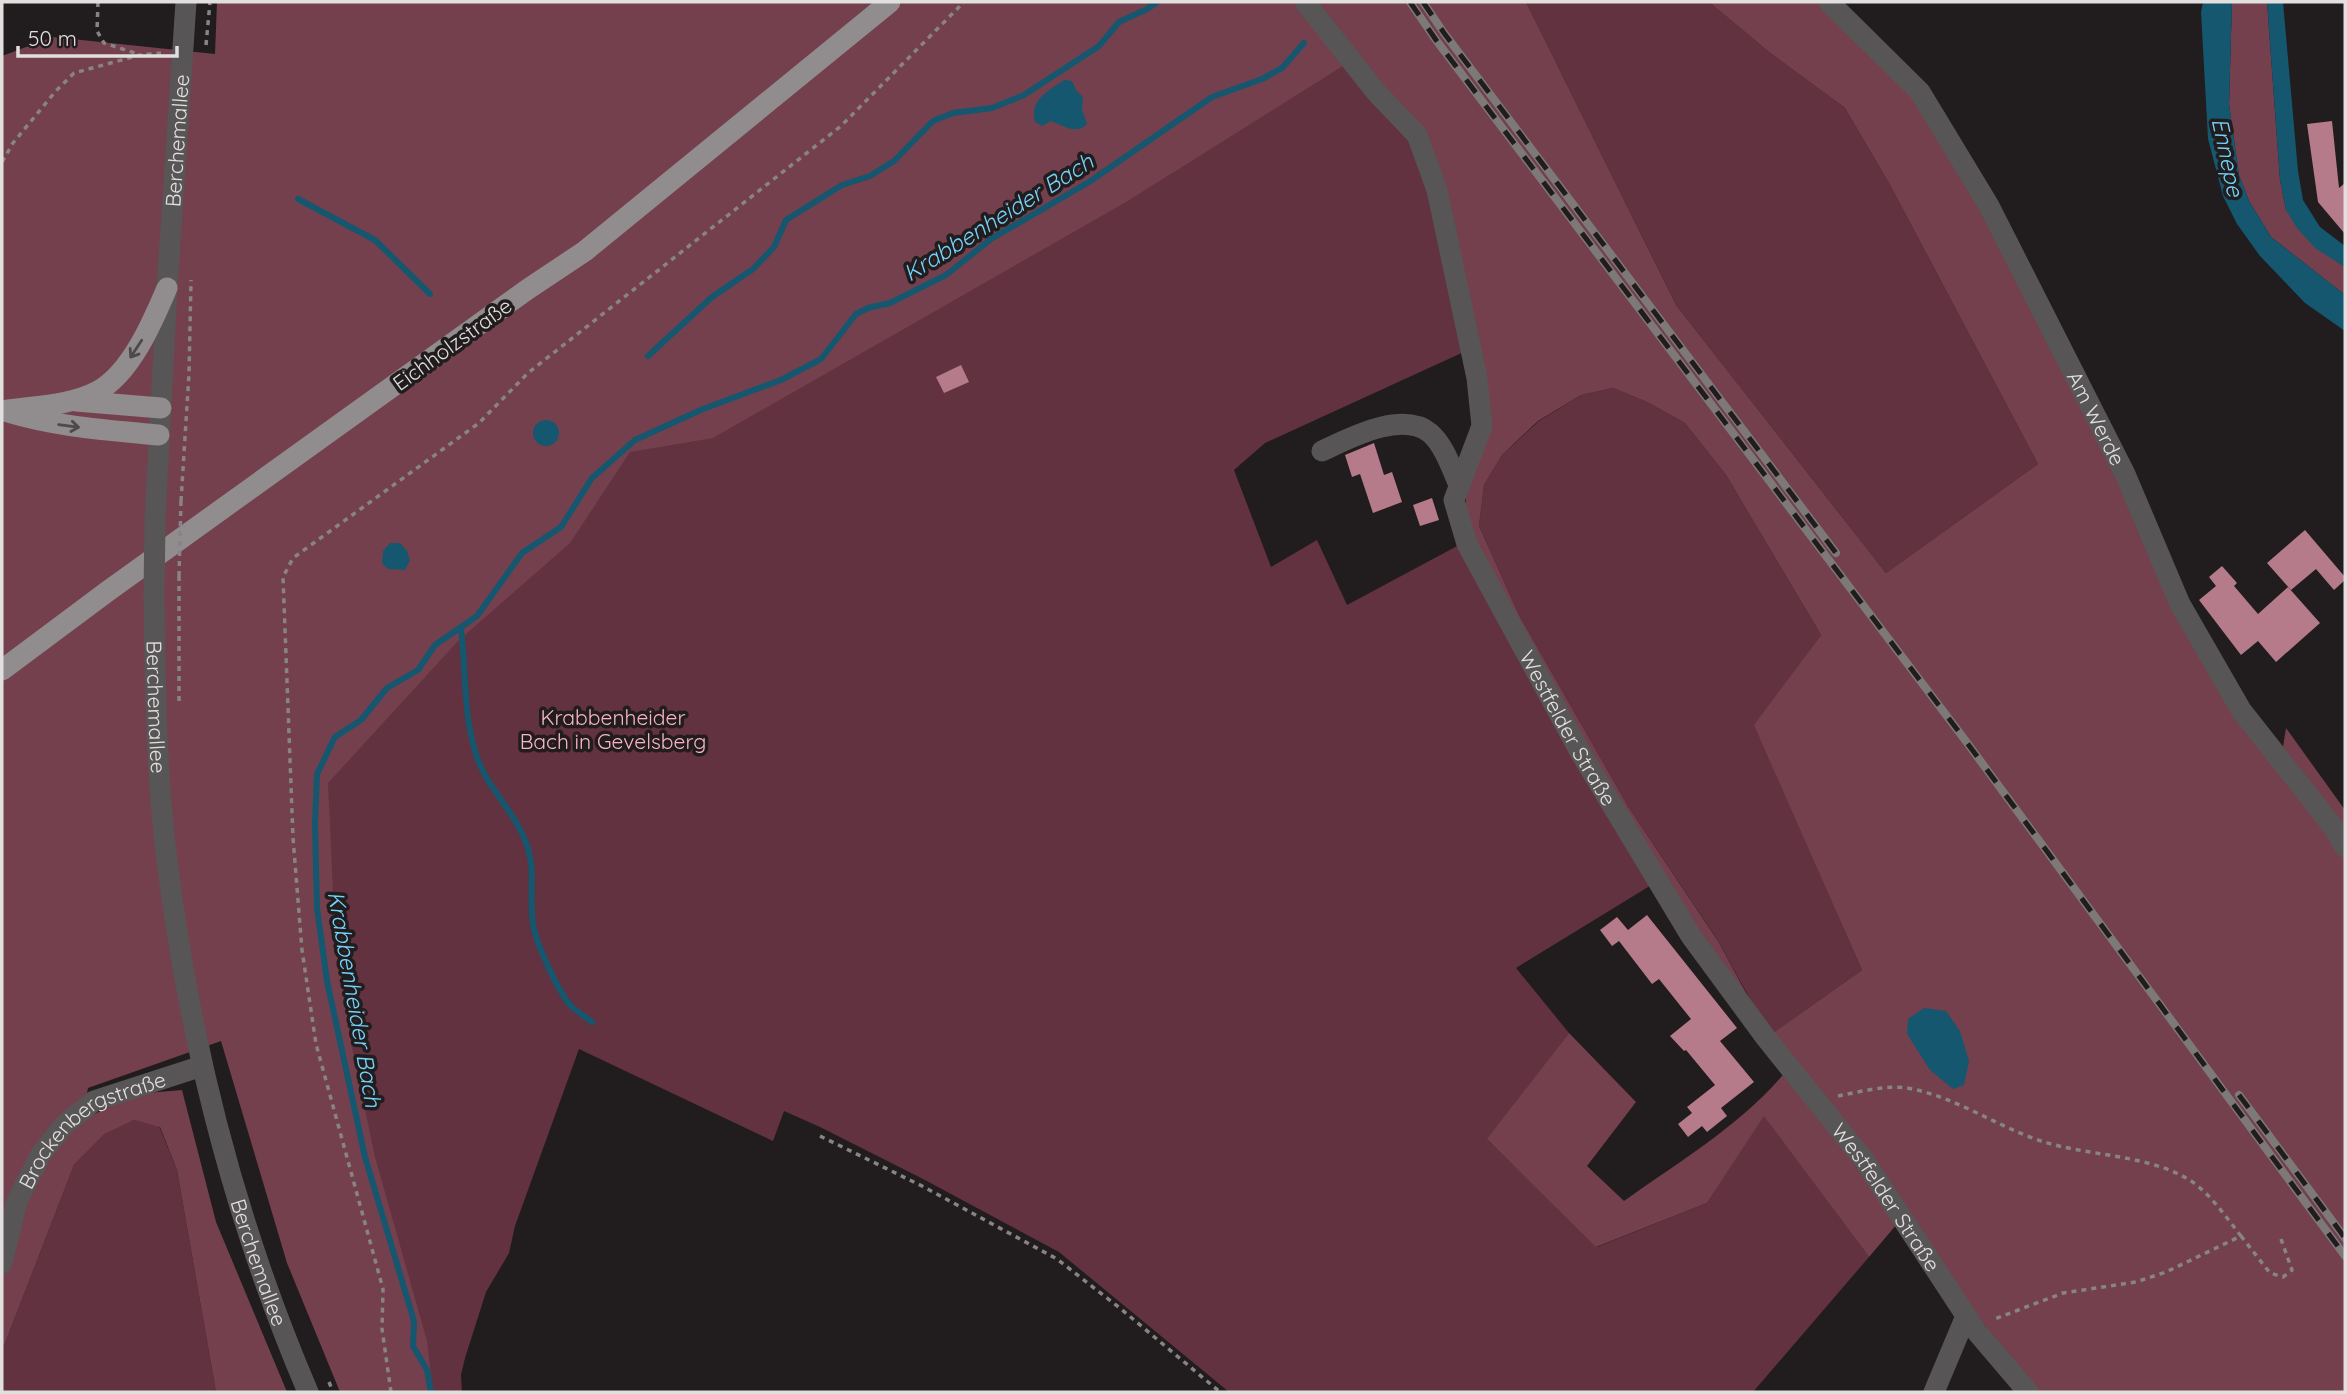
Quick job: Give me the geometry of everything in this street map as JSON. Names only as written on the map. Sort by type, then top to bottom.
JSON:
[{"type":"main road","name":"Eichholzstraße","points":[[2,670],[130,575],[528,289],[585,251],[890,2]]},
{"type":"main road","points":[[2,411],[69,401],[99,390],[122,370],[154,319],[167,288]]},
{"type":"main road","points":[[69,401],[161,408]]},
{"type":"main road","points":[[2,411],[92,429],[159,435]]},
{"type":"street","name":"Berchemallee","points":[[186,2],[155,520],[155,678],[165,842],[185,985],[226,1162],[270,1298],[308,1392]]},
{"type":"street","name":"Westfelder Straße","points":[[1305,2],[1376,92],[1417,135],[1437,190],[1477,377],[1482,426],[1454,500],[1467,544],[1579,750],[1691,936],[1766,1038],[1864,1160],[1970,1321],[2028,1392]]},
{"type":"street","name":"Am Werde","points":[[1829,2],[1920,92],[1989,206],[2125,474],[2180,604],[2241,709],[2334,828],[2345,847]]},
{"type":"street","points":[[1322,451],[1369,430],[1397,425],[1412,427],[1429,433],[1444,453],[1459,485]]},
{"type":"street","name":"Brockenbergstraße","points":[[2,1263],[17,1201],[41,1154],[64,1125],[94,1101],[202,1066]]},
{"type":"street","points":[[1934,1392],[1970,1321]]},
{"type":"path","points":[[97,2],[97,31],[104,43],[140,55]]},
{"type":"path","points":[[206,53],[210,2]]},
{"type":"path","points":[[391,1392],[382,1329],[383,1289],[316,1044],[302,950],[293,838],[283,577],[293,558],[479,423],[528,373],[841,126],[964,2]]},
{"type":"path","points":[[2,162],[13,143],[74,73],[140,55],[183,52]]},
{"type":"path","points":[[179,704],[181,500],[189,374],[191,278]]},
{"type":"path","points":[[1817,1101],[1868,1090],[1903,1087],[1928,1092],[2041,1141],[2167,1168],[2189,1179],[2217,1205],[2270,1273],[2283,1277],[2292,1270],[2281,1239]]},
{"type":"path","points":[[820,1136],[922,1186],[1057,1259],[1220,1392]]},
{"type":"path","points":[[1970,1321],[2063,1293],[2136,1282],[2241,1236]]},
{"type":"path","points":[[328,1381],[333,1392]]},
{"type":"green space","points":[[1526,2],[1709,2],[1769,52],[1845,108],[1890,185],[2038,464],[1886,573],[1676,305]]},
{"type":"green space","name":"Krabbenheider Bach in Gevelsberg","points":[[1348,62],[1415,140],[1466,351],[1265,443],[1234,470],[1271,567],[1317,540],[1347,605],[1459,545],[1653,884],[1516,968],[1569,1033],[1488,1140],[1597,1247],[1707,1203],[1764,1115],[1869,1257],[1753,1392],[1229,1392],[1059,1252],[923,1179],[784,1111],[773,1141],[579,1049],[515,1226],[509,1253],[486,1292],[465,1358],[461,1375],[462,1392],[424,1392],[319,997],[307,569]]},
{"type":"green space","points":[[1613,388],[1647,402],[1685,423],[1726,475],[1821,635],[1755,725],[1862,970],[1770,1035],[1717,939],[1629,808],[1519,615],[1479,526],[1484,485],[1502,455],[1539,421],[1581,395]]},
{"type":"green space","points":[[134,1120],[159,1126],[177,1170],[216,1392],[2,1392],[2,1351],[74,1165],[104,1133]]},
{"type":"shaded area","points":[[217,2],[1526,2],[1676,305],[1886,573],[2038,464],[1890,185],[1845,108],[1769,52],[1709,2],[1824,2],[1867,43],[1939,131],[2217,670],[2283,747],[2286,728],[2345,810],[2345,1392],[2034,1392],[1770,1035],[1862,970],[1754,725],[1821,635],[1726,475],[1685,423],[1647,402],[1613,388],[1581,395],[1538,421],[1502,455],[1484,485],[1479,526],[1519,615],[1629,808],[1718,941],[1769,1035],[1648,855],[1481,561],[1466,510],[1466,495],[1486,432],[1442,191],[1354,59],[1126,202],[713,438],[630,452],[570,543],[458,641],[328,783],[333,893],[352,1048],[375,1157],[427,1341],[433,1392],[340,1392],[287,1263],[221,1041],[88,1088],[82,1120],[136,1094],[182,1090],[216,1222],[287,1392],[216,1392],[177,1170],[160,1127],[134,1120],[104,1134],[74,1165],[2,1351],[2,56],[53,37],[215,54]]},
{"type":"shaded area","points":[[2232,2],[2267,2],[2280,180],[2286,210],[2333,259],[2345,267],[2345,295],[2271,237],[2249,201],[2239,175],[2229,104]]},
{"type":"shaded area","points":[[1569,1033],[1636,1102],[1587,1166],[1624,1201],[1731,1125],[1787,1070],[1897,1224],[1869,1257],[1764,1116],[1707,1203],[1596,1247],[1487,1139]]},
{"type":"water","name":"Ennepe","points":[[2203,2],[2232,2],[2229,104],[2239,175],[2249,201],[2271,237],[2345,295],[2345,331],[2305,303],[2260,256],[2237,224],[2223,196],[2208,139],[2201,12]]},
{"type":"water","points":[[2267,2],[2283,2],[2303,200],[2320,227],[2345,246],[2345,267],[2315,248],[2297,228],[2286,210],[2280,180]]},
{"type":"water","points":[[1064,80],[1072,81],[1083,97],[1082,109],[1087,124],[1079,129],[1051,121],[1042,126],[1035,122],[1037,102]]},
{"type":"water","points":[[546,420],[555,424],[559,433],[555,442],[546,446],[537,442],[533,433],[537,424]]},
{"type":"water","points":[[390,543],[400,543],[407,551],[410,560],[405,570],[388,569],[382,563],[383,551]]},
{"type":"water","points":[[1924,1008],[1946,1011],[1960,1031],[1969,1061],[1964,1085],[1953,1089],[1930,1070],[1907,1034],[1908,1019]]},
{"type":"building","points":[[2332,121],[2339,188],[2345,183],[2345,234],[2318,202],[2307,124]]},
{"type":"building","points":[[961,365],[969,382],[944,393],[936,377]]},
{"type":"building","points":[[1374,443],[1384,475],[1392,472],[1402,502],[1373,513],[1360,474],[1352,477],[1345,455]]},
{"type":"building","points":[[1432,498],[1439,520],[1420,526],[1413,505]]},
{"type":"building","points":[[2305,530],[2345,577],[2334,590],[2316,569],[2291,590],[2267,563]]},
{"type":"building","points":[[2222,566],[2237,583],[2234,586],[2258,614],[2288,587],[2320,623],[2276,662],[2258,641],[2241,655],[2199,600],[2216,586],[2209,577]]},
{"type":"building","points":[[1647,915],[1737,1028],[1720,1041],[1754,1082],[1721,1108],[1727,1116],[1707,1132],[1702,1126],[1688,1137],[1678,1124],[1692,1113],[1687,1107],[1715,1085],[1686,1050],[1670,1036],[1691,1019],[1659,979],[1652,984],[1619,941],[1612,946],[1600,930],[1617,917],[1628,930]]},
{"type":"waterway","points":[[648,356],[712,297],[753,269],[774,247],[786,220],[842,185],[870,176],[894,161],[933,121],[953,113],[992,108],[1024,95],[1099,46],[1119,22],[1157,2]]},
{"type":"waterway","name":"Krabbenheider Bach","points":[[431,1392],[427,1370],[413,1346],[414,1321],[365,1157],[327,981],[317,908],[315,823],[317,774],[335,737],[361,720],[387,688],[418,670],[435,645],[477,616],[522,553],[561,527],[592,478],[635,440],[703,409],[781,380],[821,359],[856,314],[890,303],[946,275],[991,239],[1089,182],[1212,97],[1262,79],[1282,68],[1304,43]]},
{"type":"waterway","points":[[298,199],[375,240],[430,294]]},
{"type":"waterway","points":[[461,629],[471,736],[486,777],[517,824],[528,849],[532,919],[536,937],[566,1000],[592,1022]]},
{"type":"railway","points":[[1410,2],[1965,740],[2345,1256]]},
{"type":"railway","points":[[1423,2],[1836,553]]},
{"type":"railway","points":[[2239,1095],[2345,1238]]}]
